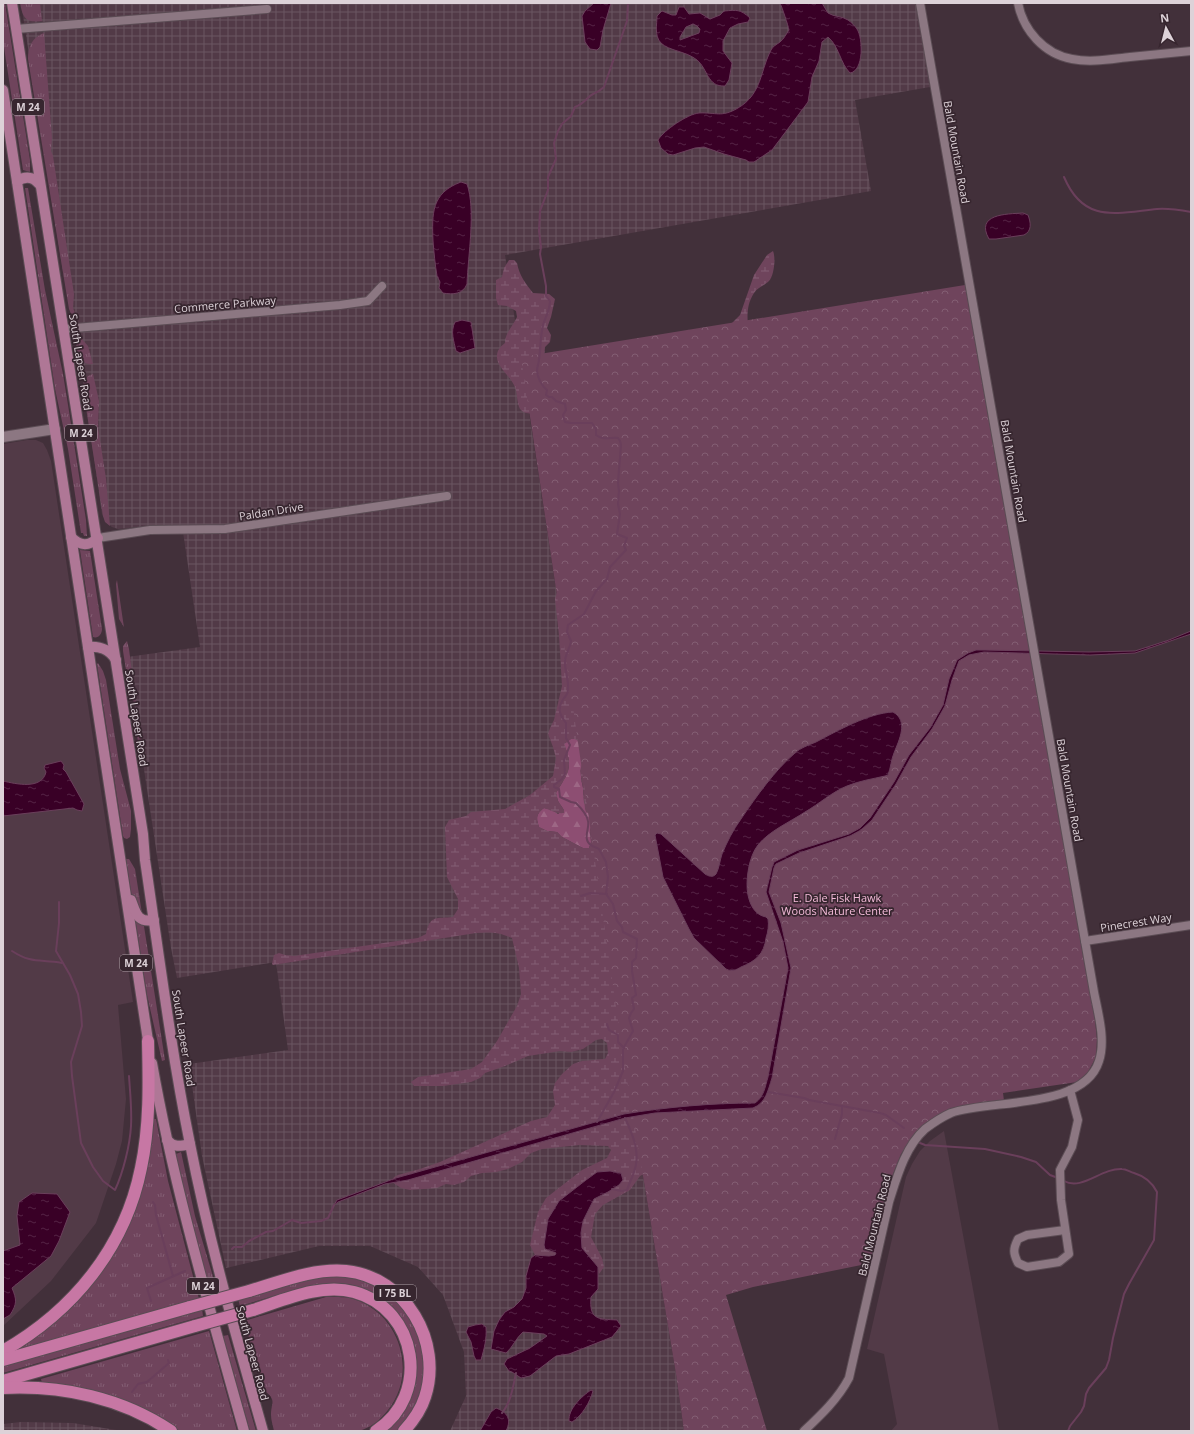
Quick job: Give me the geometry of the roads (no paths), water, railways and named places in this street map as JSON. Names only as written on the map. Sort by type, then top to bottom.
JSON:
[{"type":"highway","points":[[3,1351],[37,1330],[70,1301],[103,1261],[121,1228],[132,1203],[144,1156],[148,1108],[148,1041]]},
{"type":"highway","name":"I 75 BL","points":[[3,1360],[313,1273],[348,1271],[370,1277],[397,1294],[410,1307],[420,1324],[426,1340],[430,1366],[428,1383],[424,1399],[417,1414],[404,1431]]},
{"type":"highway","points":[[3,1381],[316,1292],[335,1290],[354,1292],[365,1296],[386,1309],[400,1326],[410,1356],[410,1376],[406,1395],[401,1405],[387,1423],[376,1431]]},
{"type":"highway","points":[[3,1388],[25,1387],[54,1389],[88,1395],[119,1404],[151,1419],[171,1431]]},
{"type":"main road","name":"South Lapeer Road","points":[[12,3],[39,184],[98,538],[143,834],[145,860],[174,1057],[190,1144],[223,1288],[262,1431]]},
{"type":"main road","name":"M 24","points":[[3,90],[148,1041],[167,1140],[188,1232],[244,1431]]},
{"type":"main road","points":[[17,181],[29,177],[33,178],[39,184]]},
{"type":"main road","points":[[71,536],[80,544],[85,545],[90,544],[98,538]]},
{"type":"main road","points":[[88,647],[96,647],[109,651],[117,662]]},
{"type":"main road","points":[[125,885],[137,916],[146,922],[154,920]]},
{"type":"main road","points":[[167,1140],[174,1146],[190,1144]]},
{"type":"street","name":"Bald Mountain Road","points":[[804,1431],[838,1396],[849,1378],[889,1202],[896,1179],[914,1142],[925,1130],[938,1120],[951,1113],[1036,1100],[1070,1090],[1089,1079],[1099,1062],[1101,1052],[1100,1032],[1085,941],[920,3]]},
{"type":"street","points":[[1018,3],[1023,22],[1037,40],[1057,54],[1072,59],[1096,60],[1191,50]]},
{"type":"street","points":[[16,29],[267,9]]},
{"type":"street","name":"Commerce Parkway","points":[[64,329],[340,306],[368,301],[382,286]]},
{"type":"street","points":[[3,437],[55,429]]},
{"type":"street","name":"Paldan Drive","points":[[98,538],[150,530],[230,529],[447,496]]},
{"type":"street","name":"Pinecrest Way","points":[[1085,941],[1191,925]]},
{"type":"street","points":[[1065,1230],[1027,1235],[1018,1239],[1013,1248],[1014,1256],[1018,1263],[1027,1266],[1059,1262],[1069,1254],[1061,1200],[1060,1170],[1072,1147],[1078,1120],[1070,1090]]},
{"type":"water","points":[[594,3],[611,3],[603,30],[600,47],[597,50],[590,49],[585,42],[582,16]]},
{"type":"water","points":[[780,3],[822,3],[828,13],[846,19],[854,25],[859,33],[861,46],[858,67],[855,71],[850,73],[832,41],[828,37],[822,42],[819,61],[812,77],[808,102],[772,150],[754,162],[749,162],[704,147],[695,148],[673,155],[668,154],[661,148],[658,140],[665,132],[677,123],[689,116],[699,113],[727,113],[738,108],[752,96],[771,50],[783,39],[789,30]]},
{"type":"water","points":[[679,7],[684,7],[689,14],[700,13],[710,19],[720,15],[724,11],[732,10],[744,13],[750,18],[748,22],[738,24],[730,28],[723,41],[723,51],[732,63],[729,80],[725,86],[719,86],[711,81],[701,64],[693,57],[673,50],[661,43],[657,37],[657,16],[662,11],[676,15]],"holes":[[[693,24],[700,29],[699,33],[680,40],[680,37],[686,27]]]},
{"type":"water","points":[[461,182],[467,184],[471,207],[471,233],[467,284],[460,292],[447,294],[443,293],[439,288],[440,282],[437,276],[433,241],[434,213],[435,206],[444,192]]},
{"type":"water","points":[[1023,213],[1028,215],[1030,221],[1030,229],[1027,233],[1024,235],[989,239],[986,231],[986,225],[989,220],[1001,215]]},
{"type":"water","points":[[462,320],[471,322],[475,348],[460,353],[456,351],[453,329],[455,322]]},
{"type":"water","points":[[1191,631],[1191,634],[1135,653],[1090,655],[984,652],[969,655],[959,661],[945,706],[932,729],[911,757],[896,784],[872,820],[861,830],[850,836],[799,853],[776,864],[774,868],[769,892],[781,923],[791,968],[772,1078],[766,1096],[757,1106],[753,1108],[655,1113],[625,1118],[408,1180],[385,1184],[338,1202],[334,1205],[337,1200],[396,1178],[624,1114],[657,1109],[755,1103],[758,1101],[765,1088],[768,1077],[788,968],[783,942],[766,892],[774,862],[798,850],[849,834],[860,828],[870,818],[894,782],[909,755],[930,728],[943,705],[949,679],[957,660],[976,650],[1089,652],[1135,651]]},
{"type":"water","points":[[893,712],[901,720],[902,726],[888,775],[856,783],[836,791],[768,835],[758,845],[752,855],[748,869],[747,889],[749,899],[756,912],[768,919],[765,944],[761,953],[751,962],[734,970],[726,969],[694,938],[689,929],[663,877],[655,835],[657,833],[661,834],[705,874],[713,876],[717,872],[722,854],[738,823],[766,784],[780,767],[795,753],[802,748],[853,723],[884,713]]},
{"type":"water","points":[[61,761],[64,765],[63,769],[84,804],[82,811],[73,808],[3,816],[3,781],[21,784],[34,784],[44,778],[46,772],[44,768],[45,765]]},
{"type":"water","points":[[610,1171],[621,1173],[623,1180],[619,1185],[594,1199],[583,1221],[581,1233],[582,1248],[598,1267],[598,1289],[591,1297],[593,1314],[600,1318],[617,1320],[621,1326],[612,1337],[569,1354],[556,1356],[530,1376],[521,1378],[509,1371],[504,1364],[507,1359],[530,1348],[547,1336],[544,1334],[523,1332],[506,1353],[491,1349],[494,1331],[505,1312],[514,1307],[522,1299],[526,1288],[526,1276],[531,1258],[535,1255],[549,1256],[555,1255],[556,1253],[545,1249],[544,1245],[548,1219],[559,1201],[597,1172]]},
{"type":"water","points":[[32,1193],[57,1194],[70,1212],[59,1241],[51,1256],[12,1288],[15,1296],[15,1305],[10,1315],[3,1319],[3,1251],[20,1245],[17,1216],[19,1202]]},
{"type":"water","points":[[482,1324],[486,1327],[485,1344],[481,1360],[476,1360],[471,1342],[466,1332],[468,1327]]},
{"type":"water","points":[[591,1390],[593,1391],[588,1404],[576,1419],[572,1422],[569,1421],[569,1416],[573,1408],[580,1399]]},
{"type":"water","points":[[496,1408],[507,1416],[509,1423],[506,1431],[480,1431],[491,1412]]},
{"type":"waterway","points":[[597,1122],[614,1092],[623,1071],[623,1049],[633,1031],[629,1018],[634,1009],[632,998],[636,995],[632,962],[636,958],[637,939],[623,932],[622,927],[617,921],[613,904],[606,894],[608,877],[606,862],[599,849],[588,843],[588,824],[586,816],[576,803],[560,797],[559,789],[554,787],[554,785],[562,779],[565,774],[564,760],[570,745],[566,738],[566,723],[560,711],[560,705],[568,691],[565,662],[571,641],[567,632],[568,625],[584,614],[596,591],[607,579],[610,567],[626,550],[624,546],[627,538],[617,534],[620,514],[618,504],[618,483],[621,445],[618,438],[604,438],[596,435],[596,429],[592,423],[565,422],[563,415],[566,410],[565,404],[546,395],[547,390],[543,386],[537,374],[542,331],[550,301],[546,296],[546,286],[540,254],[541,247],[539,231],[540,211],[548,190],[548,177],[556,159],[554,143],[558,131],[562,124],[571,116],[575,107],[604,87],[627,21],[628,3]]},
{"type":"waterway","points":[[1064,177],[1072,192],[1081,202],[1091,209],[1115,213],[1161,209],[1174,209],[1191,212]]},
{"type":"waterway","points":[[581,896],[590,893],[607,894]]},
{"type":"waterway","points":[[59,902],[59,923],[56,951],[70,975],[78,994],[81,1012],[82,1026],[71,1062],[81,1143],[93,1167],[103,1181],[115,1190],[128,1150],[131,1126],[129,1076]]},
{"type":"waterway","points":[[12,951],[25,958],[62,963]]},
{"type":"waterway","points":[[607,1024],[609,1030],[618,1035],[618,1042],[624,1048]]},
{"type":"waterway","points":[[768,1092],[880,1113],[886,1115],[904,1128]]},
{"type":"waterway","points":[[835,1139],[842,1114],[842,1106]]},
{"type":"waterway","points":[[612,1189],[622,1191],[627,1190],[636,1165],[637,1158],[635,1145],[625,1118]]},
{"type":"waterway","points":[[920,1143],[925,1145],[985,1149],[1021,1157],[1036,1162],[1050,1175],[1058,1178]]},
{"type":"waterway","points":[[1064,1181],[1078,1183],[1107,1172],[1124,1169],[1138,1174],[1150,1182],[1157,1192],[1154,1240],[1124,1294],[1106,1368],[1089,1388],[1086,1394],[1084,1406],[1068,1431]]},
{"type":"waterway","points":[[153,1202],[173,1276]]},
{"type":"waterway","points":[[232,1249],[234,1247],[242,1247],[249,1241],[266,1232],[273,1231],[292,1220],[301,1223],[321,1221],[328,1218],[334,1205]]},
{"type":"waterway","points":[[151,1301],[147,1288],[185,1271]]},
{"type":"waterway","points":[[132,1392],[138,1384],[147,1382],[169,1363],[168,1360]]},
{"type":"waterway","points":[[502,1413],[510,1399],[516,1373]]},
{"type":"park label","name":"E. Dale Fisk Hawk Woods Nature Center","points":[[837,903]]}]
